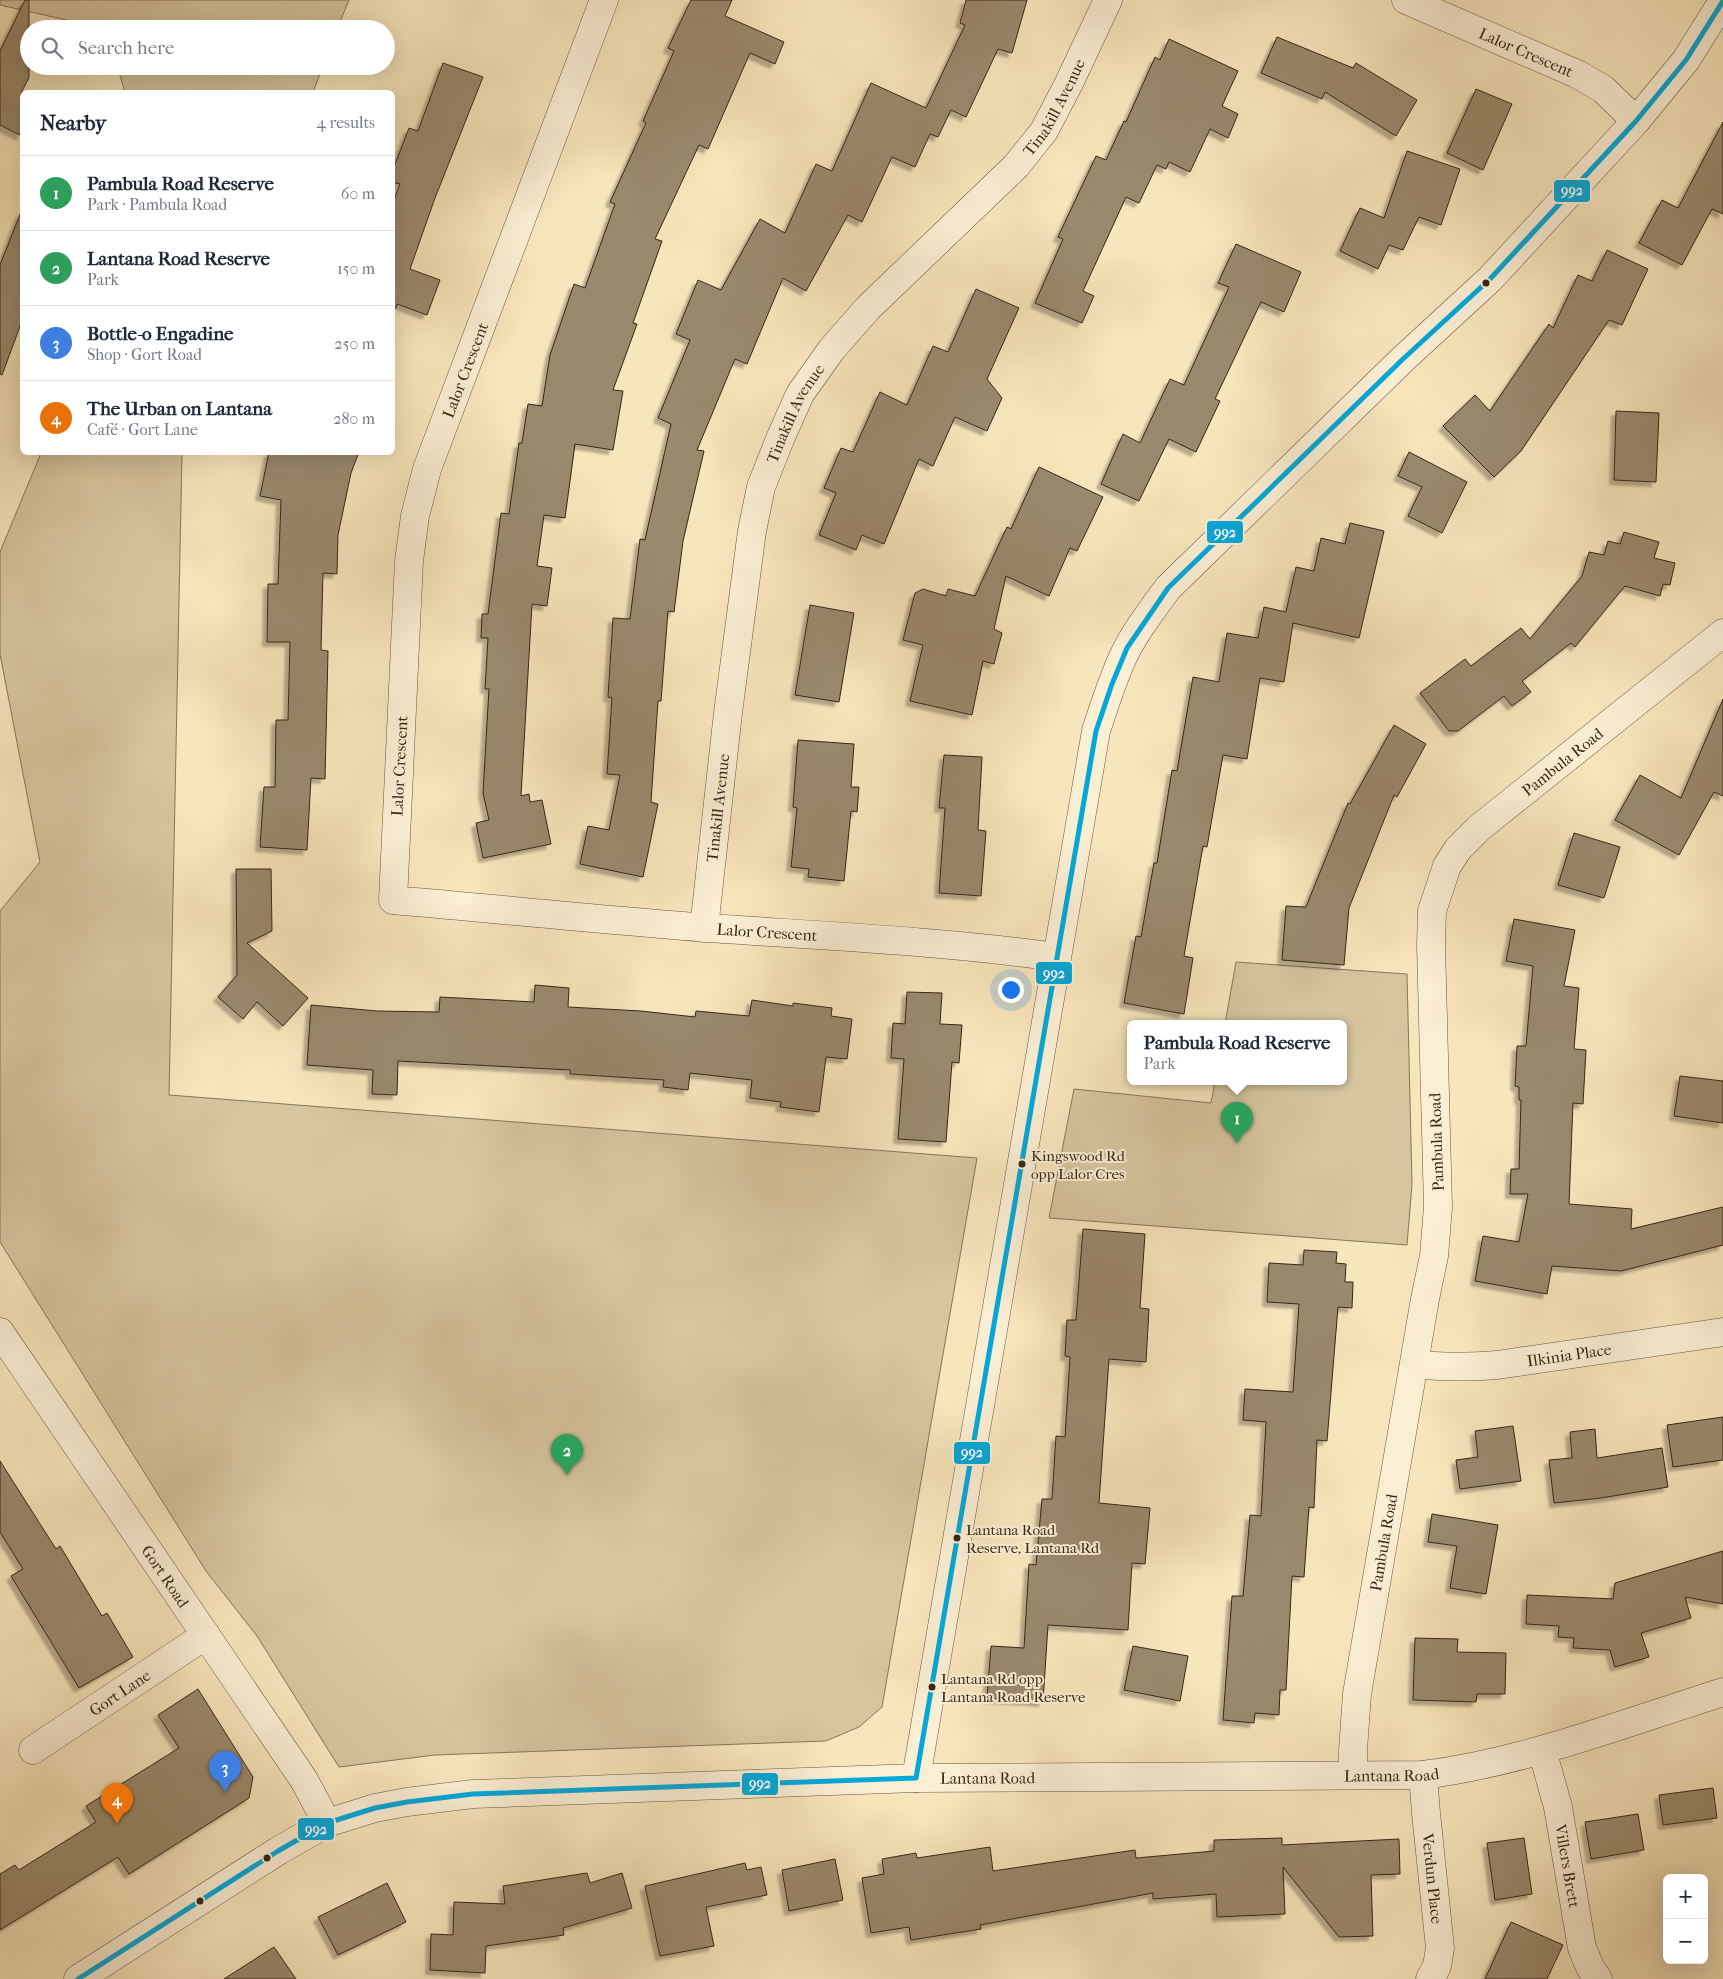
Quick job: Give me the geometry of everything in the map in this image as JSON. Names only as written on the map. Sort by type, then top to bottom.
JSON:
[{"type":"street","name":"Lalor Crescent","points":[[604,0],[427,469],[415,516],[409,561],[393,900],[704,928],[951,945],[1017,951],[1056,957]]},
{"type":"street","name":"Tinakill Avenue","points":[[704,928],[729,703],[752,531],[761,488],[780,439],[800,394],[838,342],[868,308],[1016,166],[1044,131],[1070,83],[1108,0]]},
{"type":"street","name":"Lalor Crescent","points":[[1406,0],[1577,74],[1603,89],[1636,121]]},
{"type":"street","points":[[916,1778],[1096,731],[1107,694],[1124,656],[1168,588],[1403,359],[1490,279],[1636,121],[1686,60],[1723,1]]},
{"type":"street","name":"Pambula Road","points":[[1353,1775],[1352,1750],[1357,1694],[1434,1256],[1438,1207],[1431,945],[1432,911],[1447,866],[1458,849],[1479,828],[1723,633]]},
{"type":"street","name":"Gort Road","points":[[0,1332],[304,1780],[328,1823]]},
{"type":"street","name":"Ilkinia Place","points":[[1415,1364],[1440,1368],[1497,1365],[1723,1332]]},
{"type":"street","name":"Gort Lane","points":[[33,1750],[206,1635]]},
{"type":"street","name":"Lantana Road","points":[[78,1979],[278,1851],[328,1823],[383,1806],[474,1794],[916,1778],[1424,1775],[1459,1771],[1542,1750],[1723,1692]]},
{"type":"street","name":"Villers Brett","points":[[1542,1750],[1558,1807],[1582,1948],[1590,1967],[1598,1979]]},
{"type":"street","name":"Verdun Place","points":[[1424,1775],[1426,1813],[1440,1948],[1437,1966],[1430,1979]]},
{"type":"shaded area","points":[[0,0],[349,0],[341,20],[66,20],[0,5]]},
{"type":"shaded area","points":[[120,75],[320,75],[314,90],[124,90]]},
{"type":"shaded area","points":[[40,455],[182,455],[169,1095],[977,1158],[882,1707],[859,1727],[826,1741],[435,1755],[339,1767],[257,1636],[206,1571],[0,1242],[0,911],[40,862],[0,654],[0,552]]},
{"type":"shaded area","points":[[1236,962],[1407,974],[1412,1184],[1407,1245],[1049,1218],[1074,1089],[1211,1103],[1214,1085],[1347,1085],[1347,1020],[1226,1020]]},
{"type":"building","points":[[25,0],[29,0],[29,20],[20,20],[20,75],[29,75],[29,78],[23,90],[20,90],[20,135],[0,125],[0,51]]},
{"type":"building","points":[[691,0],[732,0],[725,16],[784,42],[775,64],[750,53],[708,149],[699,145],[655,239],[662,241],[633,323],[637,324],[613,390],[623,391],[613,450],[575,444],[565,518],[544,515],[537,566],[552,568],[547,606],[532,604],[521,796],[529,794],[530,802],[542,800],[551,844],[483,858],[476,823],[489,820],[483,793],[489,689],[485,689],[488,638],[481,638],[482,614],[488,614],[501,513],[509,514],[519,443],[522,443],[528,404],[542,406],[550,355],[574,284],[585,288],[615,204],[610,202],[646,123],[643,121],[674,51],[668,48]]},
{"type":"building","points":[[966,0],[1027,0],[1012,53],[998,49],[966,117],[951,110],[938,137],[930,134],[915,167],[892,157],[862,222],[848,215],[806,291],[783,278],[747,364],[735,359],[697,450],[704,451],[683,541],[674,612],[668,611],[661,701],[658,701],[651,802],[658,804],[643,877],[580,864],[588,826],[609,830],[620,775],[607,774],[612,698],[608,697],[613,618],[630,619],[640,539],[645,540],[671,424],[658,418],[690,340],[676,334],[698,280],[721,290],[760,219],[785,233],[816,164],[832,171],[871,83],[926,108],[965,25],[960,23]]},
{"type":"building","points":[[1277,37],[1353,68],[1356,63],[1417,100],[1396,136],[1325,92],[1322,99],[1261,73]]},
{"type":"building","points":[[1169,39],[1238,71],[1222,106],[1238,114],[1228,138],[1210,129],[1190,172],[1169,162],[1166,169],[1157,165],[1139,203],[1126,197],[1083,291],[1094,296],[1082,323],[1035,303],[1063,239],[1058,237],[1096,156],[1106,160],[1124,121],[1126,122],[1155,57],[1160,60]]},
{"type":"building","points":[[443,63],[483,77],[435,198],[410,269],[440,280],[427,315],[397,304],[395,308],[395,197],[400,184],[395,183],[395,164],[409,128],[418,131]]},
{"type":"building","points":[[1476,89],[1512,104],[1483,170],[1447,153]]},
{"type":"building","points":[[1723,122],[1723,214],[1712,209],[1682,265],[1639,243],[1662,200],[1678,208]]},
{"type":"building","points":[[1407,151],[1460,169],[1441,225],[1419,217],[1403,250],[1389,245],[1378,269],[1340,251],[1360,208],[1384,218]]},
{"type":"building","points":[[20,215],[20,326],[2,375],[0,374],[0,265]]},
{"type":"building","points":[[1236,244],[1301,272],[1284,312],[1261,302],[1215,399],[1220,401],[1196,452],[1169,439],[1139,501],[1101,484],[1123,434],[1140,443],[1170,379],[1184,385],[1229,287],[1218,283]]},
{"type":"building","points":[[1607,250],[1648,269],[1622,325],[1609,320],[1521,451],[1494,477],[1443,426],[1475,395],[1490,411],[1549,324],[1553,328],[1578,275],[1592,281]]},
{"type":"building","points":[[976,289],[1019,308],[987,379],[1002,398],[987,431],[955,417],[933,466],[919,459],[884,544],[862,535],[856,550],[819,535],[836,493],[824,488],[841,448],[853,452],[880,392],[907,405],[933,346],[948,352]]},
{"type":"building","points":[[1616,411],[1659,413],[1656,482],[1614,480]]},
{"type":"building","points":[[1409,452],[1467,482],[1442,533],[1408,516],[1422,487],[1398,476]]},
{"type":"building","points":[[268,455],[358,455],[351,473],[338,535],[337,574],[323,573],[321,650],[328,651],[325,779],[311,778],[307,850],[260,847],[264,787],[275,787],[276,720],[288,720],[290,642],[267,642],[268,584],[278,584],[281,500],[260,496]]},
{"type":"building","points":[[1039,467],[1103,497],[1077,551],[1070,548],[1049,596],[1006,576],[994,629],[1002,633],[994,664],[983,661],[972,715],[910,701],[923,645],[903,640],[915,593],[923,589],[946,596],[948,589],[975,596],[1007,527],[1011,529]]},
{"type":"building","points":[[1350,523],[1384,531],[1359,638],[1293,623],[1284,682],[1260,678],[1247,759],[1223,755],[1207,847],[1203,846],[1184,956],[1193,958],[1184,1014],[1124,1003],[1136,936],[1141,937],[1154,863],[1157,863],[1172,770],[1177,771],[1193,677],[1219,682],[1227,633],[1258,638],[1264,607],[1286,612],[1296,567],[1314,571],[1321,538],[1345,544]]},
{"type":"building","points":[[1624,532],[1659,542],[1654,558],[1675,563],[1670,585],[1663,584],[1660,596],[1625,586],[1575,647],[1571,643],[1522,681],[1531,692],[1512,706],[1504,696],[1458,731],[1449,731],[1420,693],[1465,659],[1471,666],[1521,628],[1530,639],[1582,576],[1589,552],[1604,555],[1608,541],[1620,544]]},
{"type":"building","points":[[810,605],[854,613],[839,702],[795,695]]},
{"type":"building","points":[[1723,699],[1723,796],[1714,792],[1679,855],[1615,820],[1640,775],[1681,798]]},
{"type":"building","points":[[1394,725],[1426,744],[1397,797],[1394,795],[1349,908],[1344,965],[1282,960],[1286,906],[1306,907],[1348,803],[1350,804]]},
{"type":"building","points":[[798,740],[854,744],[851,787],[859,787],[857,812],[851,811],[844,881],[808,877],[809,869],[791,867],[797,808],[793,807]]},
{"type":"building","points":[[944,755],[982,757],[978,830],[986,831],[981,896],[939,893],[945,808],[939,808]]},
{"type":"building","points":[[1574,833],[1620,847],[1604,898],[1558,885]]},
{"type":"building","points":[[236,869],[271,869],[272,931],[247,943],[308,998],[283,1026],[257,1002],[243,1019],[218,997],[237,975]]},
{"type":"building","points":[[1514,919],[1575,930],[1564,986],[1579,988],[1574,1049],[1586,1050],[1583,1104],[1573,1103],[1569,1204],[1632,1209],[1631,1229],[1723,1207],[1723,1245],[1621,1271],[1552,1266],[1547,1294],[1475,1281],[1483,1236],[1519,1242],[1528,1194],[1510,1194],[1511,1169],[1519,1169],[1521,1100],[1519,1100],[1519,1087],[1515,1086],[1517,1046],[1526,1046],[1533,966],[1506,961]]},
{"type":"building","points":[[535,985],[569,988],[568,1007],[641,1011],[695,1017],[696,1011],[749,1016],[752,1000],[793,1006],[793,1003],[832,1008],[831,1016],[852,1019],[847,1059],[826,1057],[819,1112],[780,1107],[781,1102],[750,1098],[752,1080],[690,1073],[688,1090],[663,1087],[664,1080],[570,1074],[570,1070],[398,1061],[397,1095],[372,1094],[373,1070],[307,1065],[311,1005],[377,1011],[439,1012],[440,997],[534,1002]]},
{"type":"building","points":[[907,992],[942,993],[940,1024],[962,1025],[959,1063],[952,1062],[946,1142],[898,1139],[904,1059],[891,1058],[893,1023],[905,1024]]},
{"type":"building","points":[[1680,1076],[1723,1081],[1723,1123],[1674,1116]]},
{"type":"building","points":[[1083,1229],[1145,1234],[1140,1308],[1149,1309],[1146,1362],[1109,1359],[1099,1503],[1150,1508],[1145,1564],[1132,1563],[1128,1630],[1048,1625],[1043,1702],[987,1698],[991,1646],[1024,1648],[1029,1564],[1036,1565],[1042,1499],[1052,1499],[1056,1436],[1065,1437],[1070,1357],[1065,1356],[1067,1320],[1076,1320]]},
{"type":"building","points":[[1304,1250],[1337,1252],[1336,1263],[1346,1264],[1345,1282],[1353,1282],[1352,1308],[1338,1307],[1327,1441],[1317,1440],[1314,1508],[1309,1507],[1304,1577],[1292,1576],[1286,1690],[1280,1690],[1279,1715],[1255,1713],[1254,1723],[1223,1720],[1232,1596],[1243,1596],[1250,1515],[1261,1516],[1266,1422],[1243,1420],[1245,1389],[1293,1392],[1299,1304],[1267,1302],[1269,1263],[1303,1265]]},
{"type":"building","points":[[1723,1417],[1723,1460],[1673,1467],[1667,1425]]},
{"type":"building","points":[[1513,1426],[1521,1481],[1460,1489],[1456,1460],[1478,1457],[1475,1431]]},
{"type":"building","points":[[1595,1429],[1597,1458],[1662,1448],[1668,1487],[1601,1498],[1554,1503],[1549,1460],[1572,1458],[1570,1432]]},
{"type":"building","points":[[0,1461],[56,1549],[60,1546],[102,1616],[107,1613],[133,1657],[79,1688],[11,1576],[23,1569],[0,1532]]},
{"type":"building","points":[[1432,1514],[1498,1525],[1486,1594],[1450,1588],[1457,1546],[1428,1542]]},
{"type":"building","points":[[1723,1551],[1723,1604],[1685,1597],[1691,1618],[1641,1633],[1649,1657],[1615,1667],[1610,1650],[1573,1648],[1574,1638],[1558,1637],[1559,1626],[1526,1624],[1527,1595],[1613,1599],[1615,1583]]},
{"type":"building","points":[[1415,1638],[1458,1639],[1457,1652],[1506,1653],[1505,1694],[1477,1694],[1476,1702],[1413,1700]]},
{"type":"building","points":[[1133,1646],[1188,1656],[1180,1701],[1124,1690]]},
{"type":"building","points":[[198,1689],[253,1777],[249,1798],[129,1874],[118,1857],[0,1930],[0,1874],[15,1865],[19,1870],[96,1822],[86,1806],[179,1748],[158,1715]]},
{"type":"building","points":[[1713,1788],[1717,1818],[1663,1825],[1659,1795]]},
{"type":"building","points":[[1638,1814],[1644,1850],[1591,1859],[1585,1822]]},
{"type":"building","points":[[1282,1838],[1282,1845],[1399,1839],[1400,1874],[1371,1875],[1373,1936],[1339,1937],[1283,1867],[1285,1914],[1217,1917],[1216,1894],[1153,1899],[1153,1893],[980,1925],[981,1929],[911,1940],[909,1927],[871,1933],[862,1878],[884,1874],[882,1859],[916,1853],[917,1858],[990,1847],[993,1871],[1135,1850],[1136,1858],[1214,1851],[1214,1840]]},
{"type":"building","points":[[1524,1838],[1532,1894],[1495,1900],[1487,1843]]},
{"type":"building","points":[[835,1859],[843,1900],[789,1911],[782,1870]]},
{"type":"building","points":[[745,1863],[747,1870],[761,1867],[767,1895],[706,1907],[714,1946],[660,1956],[645,1886]]},
{"type":"building","points":[[587,1873],[590,1883],[622,1873],[632,1908],[563,1928],[564,1935],[486,1946],[485,1973],[430,1970],[431,1934],[453,1935],[454,1902],[505,1904],[503,1886]]},
{"type":"building","points":[[387,1883],[406,1922],[338,1955],[318,1917]]},
{"type":"building","points":[[1511,1922],[1563,1945],[1547,1979],[1485,1979]]},
{"type":"building","points":[[274,1947],[296,1979],[224,1979]]},
{"type":"transit line","name":"992","points":[[78,1979],[278,1851],[327,1823],[375,1808],[473,1794],[916,1778],[1096,731],[1127,648],[1168,588],[1403,359],[1490,279],[1636,121],[1686,60],[1723,1]]},
{"type":"place","name":"Pambula Road Reserve","points":[[1237,1143]]},
{"type":"place","name":"Kingswood Rd opp Lalor Cres","points":[[1022,1164]]},
{"type":"place","name":"Lantana Road Reserve","points":[[567,1475]]},
{"type":"place","name":"Lantana Road Reserve, Lantana Rd","points":[[957,1538]]},
{"type":"place","name":"Lantana Rd opp Lantana Road Reserve","points":[[932,1687]]},
{"type":"place","name":"Bottle-o Engadine","points":[[225,1792]]},
{"type":"place","name":"The Urban on Lantana","points":[[117,1824]]}]
